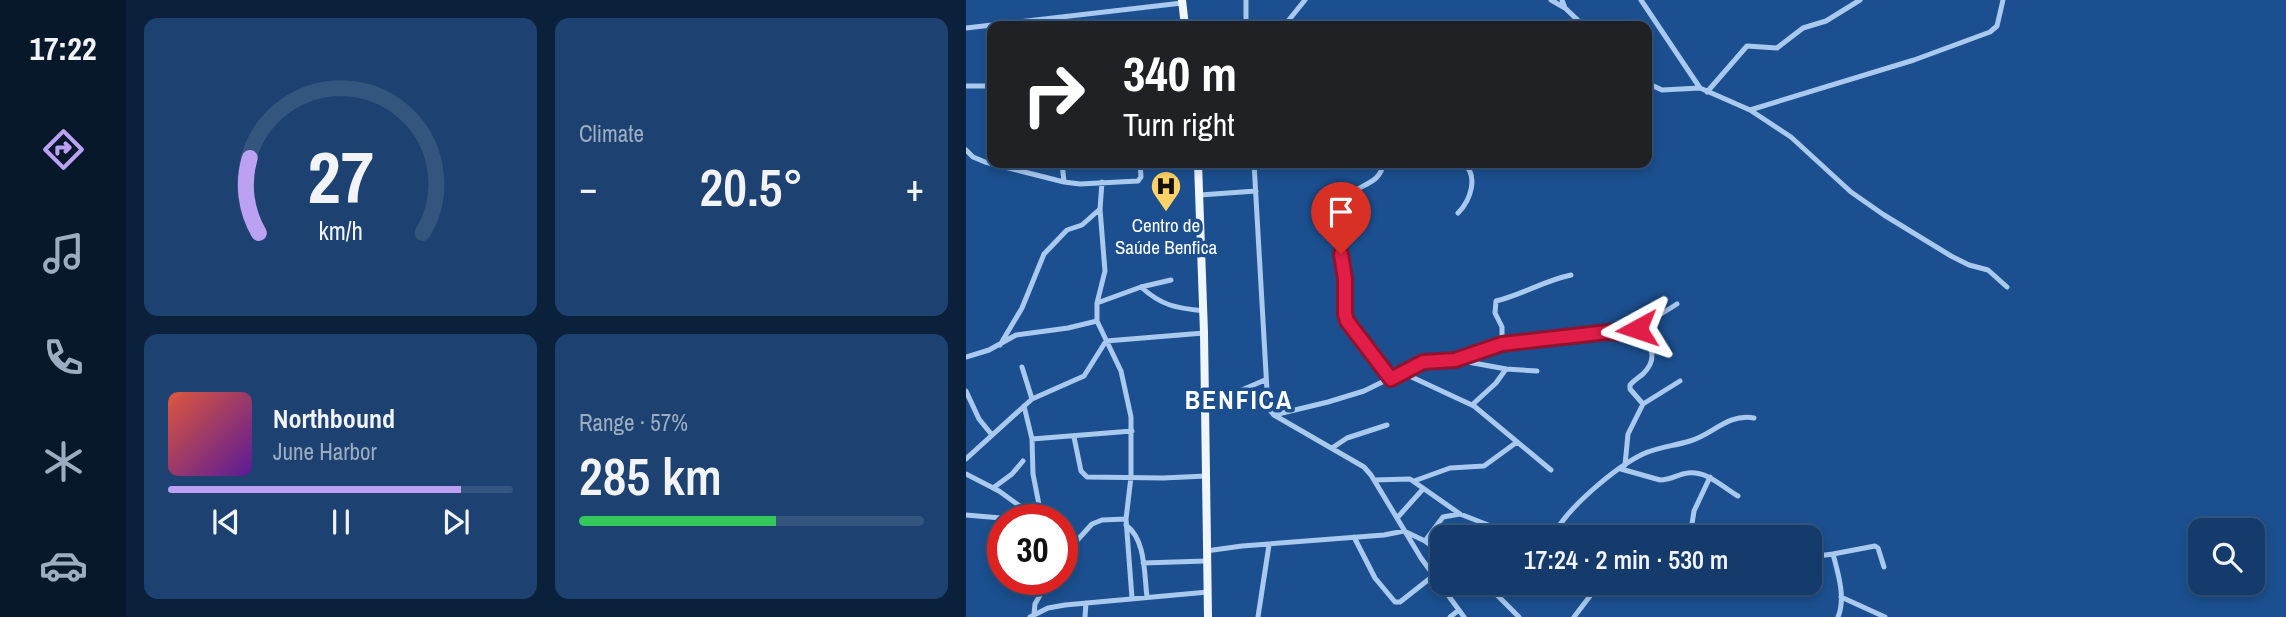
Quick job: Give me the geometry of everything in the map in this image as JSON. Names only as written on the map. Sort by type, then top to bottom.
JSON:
[{"type":"main road","points":[[1182,1],[1184,21]]},
{"type":"main road","points":[[1198,168],[1204,333],[1208,617]]},
{"type":"street","points":[[1119,0],[1119,10]]},
{"type":"street","points":[[1245,0],[1246,21]]},
{"type":"street","points":[[1288,21],[1305,0]]},
{"type":"street","points":[[1550,0],[1565,8],[1579,21]]},
{"type":"street","points":[[1562,0],[1565,8]]},
{"type":"street","points":[[1641,0],[1700,88],[1750,110],[1791,137],[1851,192],[1884,215],[1951,256],[1988,270],[2007,287]]},
{"type":"street","points":[[1707,92],[1747,46],[1777,48],[1803,28],[1826,21],[1860,0]]},
{"type":"street","points":[[1750,110],[1914,60],[1990,32],[1997,26],[2003,0]]},
{"type":"street","points":[[1049,21],[1182,1]]},
{"type":"street","points":[[966,28],[987,26]]},
{"type":"street","points":[[1652,85],[1662,90],[1700,88]]},
{"type":"street","points":[[966,86],[987,86]]},
{"type":"street","points":[[966,150],[973,157],[987,163]]},
{"type":"street","points":[[1008,168],[1080,184],[1138,181],[1141,177],[1140,168]]},
{"type":"street","points":[[1062,168],[1063,182]]},
{"type":"street","points":[[1254,168],[1266,405],[1275,415],[1364,467],[1430,571]]},
{"type":"street","points":[[1382,168],[1375,180],[1353,191],[1348,197],[1341,254],[1347,321],[1391,379]]},
{"type":"street","points":[[1458,213],[1465,206],[1473,178],[1469,168]]},
{"type":"street","points":[[1102,182],[1100,209],[1105,271],[1097,303],[1097,321],[1121,372],[1132,431],[1126,522],[1132,598]]},
{"type":"street","points":[[1200,195],[1256,191]]},
{"type":"street","points":[[1000,345],[1022,308],[1044,254],[1067,230],[1082,225],[1100,209]]},
{"type":"street","points":[[1502,344],[1502,327],[1495,313],[1496,301],[1515,297],[1543,282],[1571,275]]},
{"type":"street","points":[[1097,303],[1141,287],[1171,280]]},
{"type":"street","points":[[1141,287],[1162,304],[1203,311]]},
{"type":"street","points":[[1634,334],[1643,325],[1677,304]]},
{"type":"street","points":[[966,356],[989,350],[1016,335],[1097,321]]},
{"type":"street","points":[[1455,360],[1502,344],[1608,332],[1634,334],[1645,339],[1652,354],[1644,372],[1630,385],[1630,389],[1643,404]]},
{"type":"street","points":[[1106,341],[1204,333]]},
{"type":"street","points":[[966,459],[1032,399],[1084,376],[1106,341]]},
{"type":"street","points":[[1275,415],[1328,402],[1391,379],[1423,362],[1455,360],[1537,372]]},
{"type":"street","points":[[1022,367],[1032,399]]},
{"type":"street","points":[[1472,405],[1496,383],[1506,369]]},
{"type":"street","points":[[1403,373],[1472,405],[1551,470]]},
{"type":"street","points":[[1205,403],[1219,400],[1265,380]]},
{"type":"street","points":[[1623,467],[1628,434],[1643,404],[1680,381]]},
{"type":"street","points":[[966,391],[979,419],[992,435]]},
{"type":"street","points":[[1024,406],[1032,439],[1032,474],[1037,504]]},
{"type":"street","points":[[1559,525],[1576,505],[1642,454],[1692,440],[1730,420],[1746,416],[1754,418]]},
{"type":"street","points":[[1332,448],[1347,438],[1387,425]]},
{"type":"street","points":[[1032,439],[1132,431]]},
{"type":"street","points":[[1074,437],[1084,475],[1163,478],[1206,476]]},
{"type":"street","points":[[1414,481],[1450,468],[1484,466],[1517,442]]},
{"type":"street","points":[[993,488],[1012,474],[1023,461]]},
{"type":"street","points":[[1623,467],[1660,480],[1688,473],[1710,477],[1738,496]]},
{"type":"street","points":[[966,474],[1016,504]]},
{"type":"street","points":[[1692,525],[1695,511],[1710,477]]},
{"type":"street","points":[[1374,480],[1414,481],[1460,514],[1488,525]]},
{"type":"street","points":[[1397,518],[1423,488]]},
{"type":"street","points":[[1425,541],[1443,517],[1446,504]]},
{"type":"street","points":[[966,514],[987,516]]},
{"type":"street","points":[[1443,517],[1460,514]]},
{"type":"street","points":[[1078,539],[1092,524],[1102,520],[1126,522],[1138,538],[1147,597]]},
{"type":"street","points":[[1143,563],[1269,545],[1404,531],[1430,545]]},
{"type":"street","points":[[1354,537],[1375,578],[1395,603],[1430,578]]},
{"type":"street","points":[[1258,617],[1269,545]]},
{"type":"street","points":[[1822,555],[1875,546],[1884,567]]},
{"type":"street","points":[[1833,554],[1841,597],[1838,617]]},
{"type":"street","points":[[1032,616],[1048,608],[1208,592]]},
{"type":"street","points":[[1032,616],[1040,595]]},
{"type":"street","points":[[1448,595],[1464,617]]},
{"type":"street","points":[[1497,595],[1519,617]]},
{"type":"street","points":[[1574,617],[1591,595]]},
{"type":"street","points":[[1841,597],[1885,617]]},
{"type":"street","points":[[1085,617],[1086,603]]},
{"type":"street","points":[[1450,617],[1460,610]]},
{"type":"place","name":"Centro de Saúde Benfica","points":[[1166,213]]},
{"type":"district","name":"BENFICA","points":[[1239,400]]},
{"type":"route","points":[[1341,254],[1347,321],[1391,379],[1423,362],[1455,360],[1502,344],[1608,332],[1634,334],[1637,329]]}]
